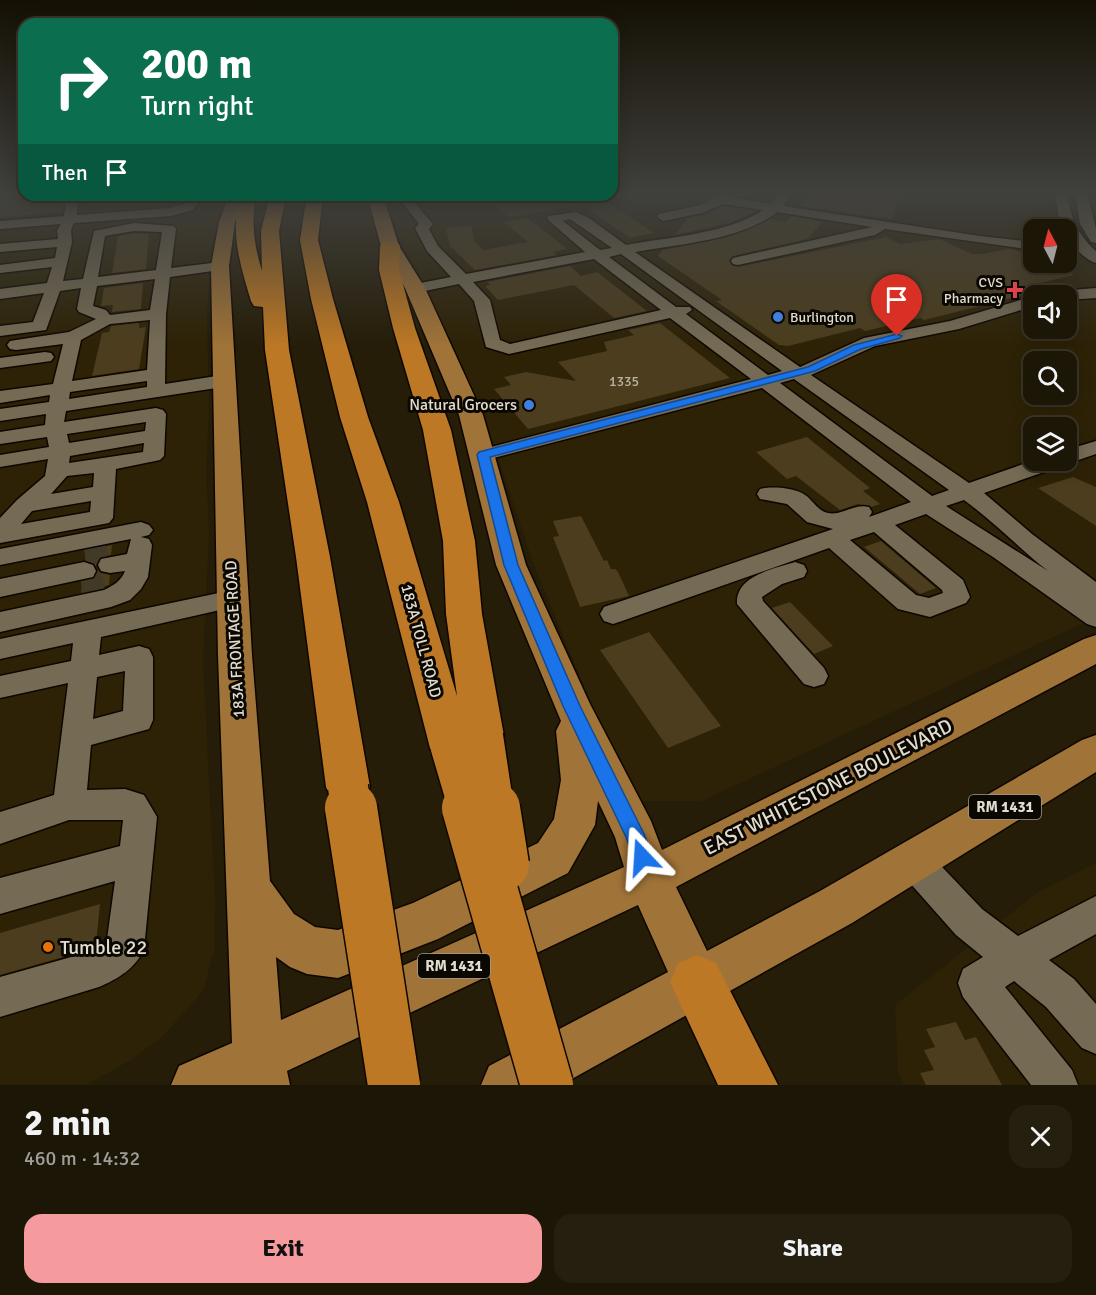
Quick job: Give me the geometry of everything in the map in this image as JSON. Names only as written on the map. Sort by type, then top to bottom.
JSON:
[{"type":"highway","points":[[245,245],[277,350]]},
{"type":"highway","points":[[271,245],[277,350],[313,557],[394,1085]]},
{"type":"highway","name":"183A TOLL ROAD","points":[[310,245],[322,299],[354,417],[467,742],[526,1006],[547,1085]]},
{"type":"highway","points":[[390,246],[389,270],[404,328],[437,430],[459,541],[464,614],[467,742]]},
{"type":"highway","points":[[697,982],[749,1085]]},
{"type":"main road","name":"183A FRONTAGE ROAD","points":[[223,245],[220,266],[223,381],[233,599],[261,1070]]},
{"type":"main road","points":[[390,246],[415,288],[471,416],[511,565],[572,706],[636,836],[649,878],[697,982]]},
{"type":"main road","name":"EAST WHITESTONE BOULEVARD","points":[[198,1085],[261,1070],[649,878],[1096,648]]},
{"type":"main road","points":[[249,889],[278,930],[307,950],[338,954],[422,923],[553,858],[574,825],[581,780],[572,706]]},
{"type":"main road","name":"RM 1431","points":[[508,1085],[914,862],[1096,752]]},
{"type":"street","points":[[31,245],[61,254],[85,309]]},
{"type":"street","points":[[41,245],[61,254],[91,283]]},
{"type":"street","points":[[0,294],[61,254],[80,245]]},
{"type":"street","points":[[0,280],[83,245]]},
{"type":"street","points":[[0,269],[61,254],[86,245]]},
{"type":"street","points":[[85,309],[97,245]]},
{"type":"street","points":[[156,382],[158,314],[168,245]]},
{"type":"street","points":[[430,245],[482,300],[486,307],[492,343],[509,349],[702,307]]},
{"type":"street","points":[[584,245],[765,380],[919,509]]},
{"type":"street","points":[[617,245],[702,307],[987,506],[1024,540],[1096,595]]},
{"type":"street","points":[[415,288],[648,245]]},
{"type":"street","points":[[738,261],[813,245]]},
{"type":"street","points":[[1081,245],[1096,259]]},
{"type":"street","points":[[0,249],[61,254]]},
{"type":"street","points":[[1077,249],[1084,249]]},
{"type":"street","points":[[0,259],[61,254]]},
{"type":"street","points":[[0,305],[61,254]]},
{"type":"street","points":[[0,317],[61,254]]},
{"type":"street","points":[[0,331],[40,326],[61,254]]},
{"type":"street","points":[[91,283],[220,266]]},
{"type":"street","points":[[1077,295],[1096,293]]},
{"type":"street","points":[[483,455],[798,373],[827,364],[870,342],[959,324],[1023,304]]},
{"type":"street","points":[[85,309],[100,313],[106,320]]},
{"type":"street","points":[[0,416],[66,371],[106,320],[158,314]]},
{"type":"street","points":[[0,348],[66,371]]},
{"type":"street","points":[[0,363],[156,382],[223,381]]},
{"type":"street","points":[[0,380],[66,371]]},
{"type":"street","points":[[0,397],[66,371]]},
{"type":"street","points":[[0,534],[25,505],[56,478],[59,461],[54,421],[66,371]]},
{"type":"street","points":[[0,438],[156,414],[153,456],[106,465],[59,461],[0,461]]},
{"type":"street","points":[[59,461],[155,435]]},
{"type":"street","points":[[1077,453],[1096,447]]},
{"type":"street","points":[[101,518],[106,465]]},
{"type":"street","points":[[613,614],[1026,471]]},
{"type":"street","points":[[0,510],[103,492]]},
{"type":"street","points":[[768,494],[794,498],[815,517],[832,522],[886,503],[919,509],[962,528],[1002,551],[1096,617]]},
{"type":"street","points":[[0,534],[101,518],[133,521],[141,526],[136,580],[125,592],[111,598],[0,622]]},
{"type":"street","points":[[833,538],[906,602],[930,608],[957,597],[954,586],[878,523]]},
{"type":"street","points":[[0,557],[139,553]]},
{"type":"street","points":[[110,566],[139,553]]},
{"type":"street","points":[[0,572],[84,571]]},
{"type":"street","points":[[0,588],[84,571]]},
{"type":"street","points":[[0,605],[84,571]]},
{"type":"street","points":[[795,571],[773,578],[749,593],[750,604],[814,676]]},
{"type":"street","points":[[0,650],[233,599]]},
{"type":"street","points":[[69,805],[82,669],[88,632]]},
{"type":"street","points":[[0,687],[139,657],[138,720],[76,736]]},
{"type":"street","points":[[0,828],[69,805],[125,804],[132,806],[140,817],[133,859],[125,949],[99,968],[0,997]]},
{"type":"street","points":[[0,896],[133,859]]},
{"type":"street","points":[[914,862],[969,922],[1060,993],[1096,1034]]},
{"type":"street","points":[[1057,1085],[978,983],[1016,958],[1096,914]]},
{"type":"shaded area","points":[[0,245],[212,245],[207,316],[209,413],[206,467],[209,532],[203,662],[215,900],[214,951],[203,991],[163,1036],[131,1060],[86,1085],[0,1085]]},
{"type":"shaded area","points":[[403,245],[1023,245],[1023,273],[1077,273],[1077,245],[1096,245],[1096,617],[702,801],[637,801],[600,725],[533,563],[483,412],[423,281]]},
{"type":"shaded area","points":[[1096,863],[1096,1085],[904,1085],[898,1072],[895,1005],[1038,892]]},
{"type":"building","points":[[117,245],[148,245],[146,269],[112,273]]},
{"type":"building","points":[[450,245],[478,245],[483,250],[513,245],[562,245],[567,249],[553,252],[557,255],[475,270]]},
{"type":"building","points":[[690,245],[782,245],[733,256],[729,260],[731,265],[738,267],[848,245],[951,245],[972,254],[1009,249],[1023,253],[1023,273],[1070,273],[1074,275],[1035,284],[1037,285],[1023,285],[1023,295],[924,320],[921,318],[865,331],[860,328],[788,346],[779,345],[716,301],[722,300],[658,256],[663,250]]},
{"type":"building","points":[[570,266],[581,276],[597,272],[647,311],[614,318],[574,285],[498,300],[485,286],[490,285],[487,282]]},
{"type":"building","points":[[143,283],[141,309],[112,312],[113,305],[101,306],[104,288]]},
{"type":"building","points":[[139,323],[139,328],[146,327],[139,369],[92,376],[102,333],[109,332],[111,326]]},
{"type":"building","points":[[660,323],[730,378],[528,429],[494,389],[511,385],[504,377],[526,372],[576,381],[558,362],[607,351],[604,342],[634,335],[628,330]]},
{"type":"building","points":[[807,437],[870,488],[863,491],[880,504],[871,507],[858,504],[840,510],[796,476],[787,479],[756,452]]},
{"type":"building","points":[[1073,477],[1096,487],[1096,526],[1038,488]]},
{"type":"building","points":[[581,516],[604,561],[607,560],[611,569],[618,572],[629,596],[580,607],[553,537],[559,536],[553,521]]},
{"type":"building","points":[[881,541],[936,588],[920,594],[864,547]]},
{"type":"building","points":[[112,545],[111,555],[101,557],[96,566],[85,560],[86,550]]},
{"type":"building","points":[[98,570],[110,575],[109,585],[81,593],[82,582],[93,579]]},
{"type":"building","points":[[790,602],[833,646],[814,654],[772,608]]},
{"type":"building","points":[[649,632],[721,726],[668,748],[600,650]]},
{"type":"building","name":"Tumble 22","points":[[100,904],[96,944],[88,950],[0,975],[0,933]]},
{"type":"building","points":[[956,1022],[965,1040],[976,1037],[1002,1085],[926,1085],[920,1073],[934,1070],[924,1050],[935,1047],[926,1029]]},
{"type":"tunnel","points":[[85,555],[112,550]]},
{"type":"tunnel","points":[[82,588],[109,582]]},
{"type":"place","name":"CVS Pharmacy","points":[[1015,290]]},
{"type":"place","name":"Burlington","points":[[778,317]]},
{"type":"place","name":"Natural Grocers","points":[[529,405]]},
{"type":"place","name":"Tumble 22","points":[[48,947]]},
{"type":"route","points":[[642,857],[636,836],[572,706],[511,565],[483,455],[812,369],[827,364],[857,347],[897,336]]}]
